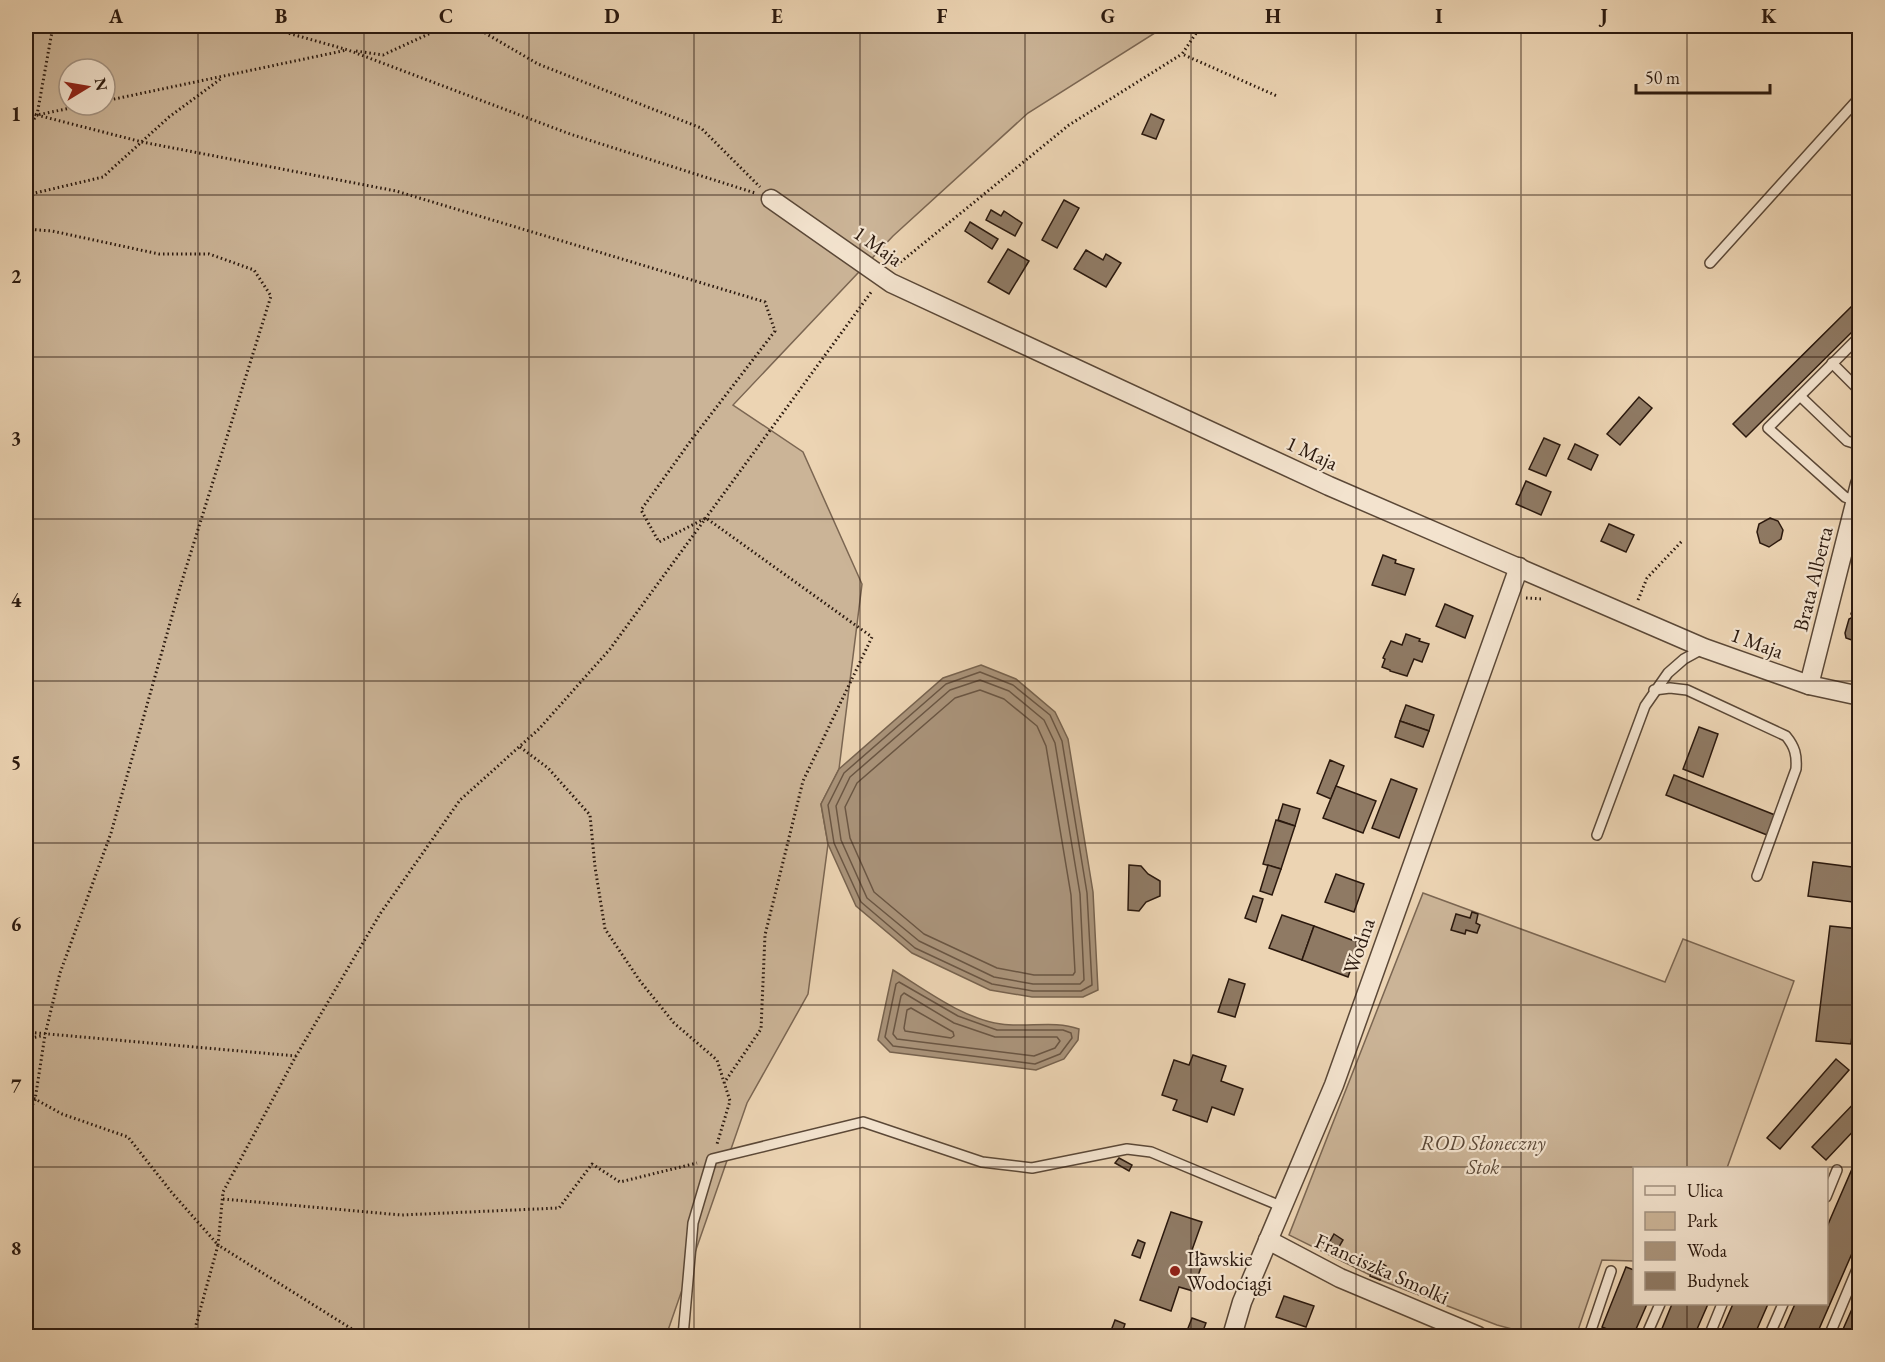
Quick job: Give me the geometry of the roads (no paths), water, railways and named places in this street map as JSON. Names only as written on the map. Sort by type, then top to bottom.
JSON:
[{"type":"street","name":"1 Maja","points":[[771,199],[891,283],[1329,486],[1704,648],[1809,685],[1860,696]]},
{"type":"street","name":"Brata Alberta","points":[[1809,685],[1857,492]]},
{"type":"street","name":"Wodna","points":[[1232,1336],[1242,1302],[1334,1085],[1519,567]]},
{"type":"street","name":"Franciszka Smolki","points":[[1268,1240],[1340,1278],[1478,1336]]},
{"type":"lane","points":[[1710,263],[1860,97]]},
{"type":"lane","points":[[1857,492],[1845,497],[1768,428],[1860,336]]},
{"type":"lane","points":[[1832,363],[1860,391]]},
{"type":"lane","points":[[1800,396],[1847,441],[1860,445]]},
{"type":"lane","points":[[1597,835],[1645,706],[1654,690],[1684,658],[1704,648]]},
{"type":"lane","points":[[1654,690],[1670,688],[1687,690],[1786,736],[1793,744],[1797,756],[1796,769],[1757,876]]},
{"type":"lane","points":[[683,1336],[693,1223],[712,1159],[863,1122],[982,1162],[1032,1168],[1127,1149],[1151,1152],[1283,1207]]},
{"type":"lane","points":[[1828,1194],[1837,1170]]},
{"type":"lane","points":[[1829,1336],[1860,1262]]},
{"type":"lane","points":[[1589,1336],[1611,1271]]},
{"type":"lane","points":[[1646,1336],[1660,1305]]},
{"type":"lane","points":[[1709,1336],[1722,1305]]},
{"type":"lane","points":[[1769,1336],[1783,1305]]},
{"type":"water","points":[[981,665],[1016,679],[1055,712],[1068,739],[1093,892],[1098,990],[1083,997],[1032,997],[990,990],[912,953],[856,906],[828,844],[821,804],[839,769],[943,678]]},
{"type":"water","points":[[893,970],[944,1002],[972,1016],[1001,1024],[1070,1026],[1079,1029],[1078,1040],[1064,1059],[1036,1070],[890,1052],[878,1040]]},
{"type":"place","name":"Iławskie Wodociągi","points":[[1175,1271]]},
{"type":"park label","name":"ROD Słoneczny Stok","points":[[1483,1155]]}]
